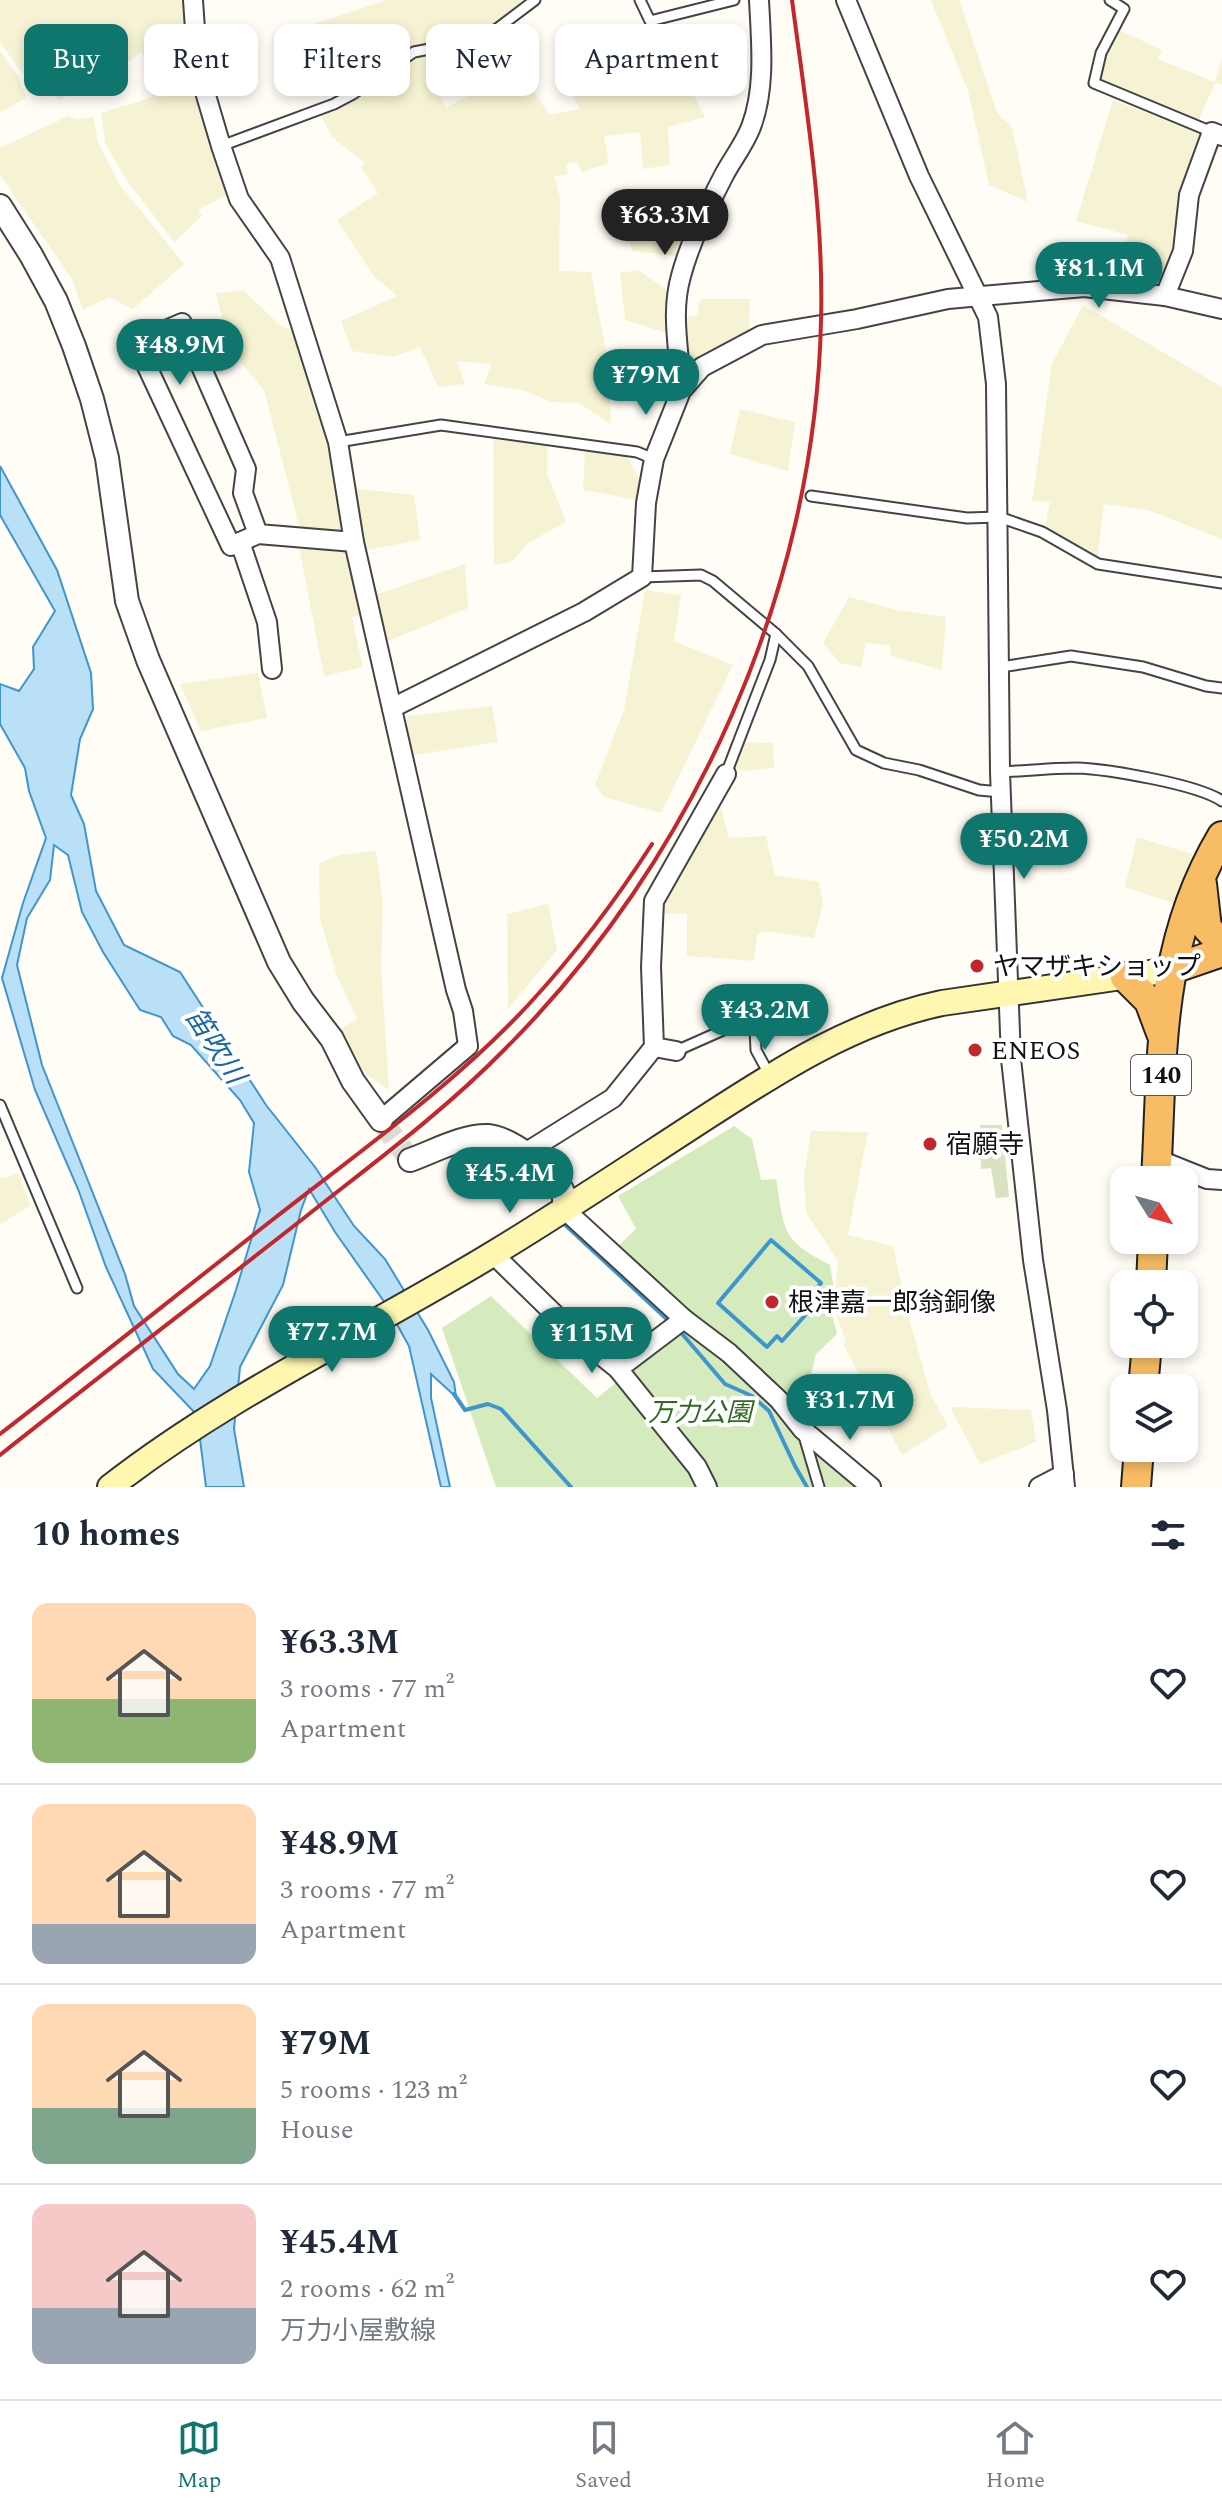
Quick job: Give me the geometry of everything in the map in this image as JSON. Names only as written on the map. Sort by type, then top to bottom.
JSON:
[{"type":"highway","name":"140","points":[[1157,1166],[1162,1038],[1170,970],[1201,871],[1222,836]]},
{"type":"highway","points":[[1201,871],[1207,928],[1222,944]]},
{"type":"highway","points":[[1170,970],[1222,952]]},
{"type":"highway","points":[[1125,977],[1149,1001],[1162,1038]]},
{"type":"highway","points":[[1136,1487],[1138,1462]]},
{"type":"main road","points":[[110,1487],[160,1449],[267,1383],[487,1258],[770,1076],[858,1028],[915,1008],[1170,970]]},
{"type":"street","points":[[0,206],[56,301],[92,399],[107,458],[127,601],[148,660],[279,962],[332,1039],[353,1081],[381,1120],[468,1046],[463,1011],[354,542],[338,442],[280,258],[239,199],[221,146],[205,92],[196,44],[193,0]]},
{"type":"street","points":[[681,391],[681,362],[674,330],[675,302],[692,246],[725,173],[743,147],[753,124],[759,95],[761,54],[759,0]]},
{"type":"street","points":[[846,0],[919,176],[988,317],[996,384],[1000,772],[1007,992],[1020,1151],[1064,1480],[1039,1487]]},
{"type":"street","points":[[1165,296],[1183,251],[1189,195],[1217,134]]},
{"type":"street","points":[[392,708],[584,612],[642,577],[646,503],[654,459],[681,391],[702,367],[762,335],[948,299],[1084,287],[1165,296],[1222,309]]},
{"type":"street","points":[[258,534],[243,493],[246,469],[182,323],[136,343],[231,546],[258,534],[354,542]]},
{"type":"street","points":[[240,542],[267,622],[272,669]]},
{"type":"street","points":[[525,1153],[613,1098],[654,1047],[651,967],[654,901],[726,774]]},
{"type":"street","points":[[654,1047],[676,1051]]},
{"type":"street","points":[[410,1160],[476,1137],[491,1136],[525,1153],[547,1171],[564,1193],[564,1209],[677,1324],[747,1369],[779,1400],[802,1429],[871,1487]]},
{"type":"street","points":[[1198,1177],[1222,1180]]},
{"type":"street","points":[[487,1258],[618,1369],[697,1467],[707,1487]]},
{"type":"street","points":[[618,1369],[677,1324]]},
{"type":"lane","points":[[221,146],[273,124],[334,104],[414,52],[461,43],[494,31],[535,0]]},
{"type":"lane","points":[[640,0],[650,21],[734,0]]},
{"type":"lane","points":[[1110,0],[1124,9],[1101,53],[1094,83],[1217,134]]},
{"type":"lane","points":[[338,442],[441,425],[637,452],[654,459]]},
{"type":"lane","points":[[811,496],[967,518],[999,517],[1042,532],[1098,564],[1222,583]]},
{"type":"lane","points":[[642,577],[701,575],[713,581],[776,634],[808,666],[856,750],[884,763],[919,770],[979,790],[1001,792]]},
{"type":"lane","points":[[726,774],[770,660],[776,634]]},
{"type":"lane","points":[[1001,667],[1071,656],[1143,667],[1222,688]]},
{"type":"lane","points":[[1000,772],[1078,768],[1176,784],[1213,795],[1222,801]]},
{"type":"lane","points":[[676,1051],[746,1020],[755,1029],[756,1050],[770,1076]]},
{"type":"lane","points":[[0,1105],[77,1288]]},
{"type":"lane","points":[[802,1429],[819,1487]]},
{"type":"shaded area","points":[[0,0],[190,0],[195,24],[144,24],[144,60],[142,52],[128,62],[128,24],[24,24],[24,74],[0,42]]},
{"type":"shaded area","points":[[387,0],[528,0],[495,24],[426,24],[426,46],[410,51],[410,24],[314,24]]},
{"type":"shaded area","points":[[931,0],[959,0],[997,113],[1012,127],[1028,202],[989,185],[968,91]]},
{"type":"shaded area","points":[[1117,29],[1162,50],[1158,59],[1215,82],[1222,57],[1222,85],[1215,83],[1198,122],[1096,79]]},
{"type":"shaded area","points":[[0,51],[18,76],[26,98],[0,113]]},
{"type":"shaded area","points":[[426,53],[426,96],[440,96],[446,108],[468,96],[537,96],[550,115],[580,109],[573,96],[694,96],[705,117],[668,127],[670,165],[643,169],[640,132],[604,136],[609,163],[582,172],[577,162],[566,164],[568,174],[554,176],[560,198],[559,271],[591,272],[609,368],[611,424],[579,403],[552,402],[525,391],[484,384],[491,364],[457,361],[465,384],[438,387],[420,347],[394,357],[352,351],[341,321],[397,296],[374,276],[337,220],[378,193],[361,167],[365,163],[332,137],[320,114],[360,96],[410,96],[410,57]]},
{"type":"shaded area","points":[[211,96],[232,192],[198,210],[202,216],[174,242],[128,182],[105,143],[101,113],[153,97]]},
{"type":"shaded area","points":[[1113,100],[1209,137],[1176,260],[1162,291],[1115,285],[1128,235],[1076,221]]},
{"type":"shaded area","points":[[68,116],[77,119],[93,117],[98,142],[119,184],[184,264],[133,309],[109,297],[83,310],[72,279],[0,175],[0,148]]},
{"type":"shaded area","points":[[614,188],[650,190],[656,214],[701,214],[683,257],[632,251]]},
{"type":"shaded area","points":[[638,270],[673,294],[670,334],[625,320],[620,273]]},
{"type":"shaded area","points":[[243,290],[282,327],[295,330],[332,452],[347,535],[301,533],[264,390],[229,349],[216,293]]},
{"type":"shaded area","points":[[700,299],[750,299],[749,336],[685,373],[680,318],[697,315]]},
{"type":"shaded area","points":[[1083,305],[1222,387],[1222,539],[1148,510],[1104,504],[1097,560],[1045,529],[1050,502],[1032,501],[1052,364]]},
{"type":"shaded area","points":[[740,409],[795,422],[788,471],[730,454]]},
{"type":"shaded area","points":[[493,436],[547,446],[547,473],[566,522],[528,543],[513,561],[494,565]]},
{"type":"shaded area","points":[[585,450],[626,454],[642,485],[638,500],[583,490]]},
{"type":"shaded area","points":[[352,488],[414,495],[420,540],[361,551]]},
{"type":"shaded area","points":[[298,542],[352,547],[367,613],[352,617],[363,667],[324,676]]},
{"type":"shaded area","points":[[465,564],[468,608],[383,643],[372,596]]},
{"type":"shaded area","points":[[645,590],[681,595],[674,641],[733,665],[661,813],[604,797],[595,785],[624,710]]},
{"type":"shaded area","points":[[849,597],[897,610],[946,617],[942,670],[891,656],[890,645],[866,643],[861,667],[840,663],[823,643]]},
{"type":"shaded area","points":[[258,673],[267,718],[201,731],[180,684]]},
{"type":"shaded area","points":[[492,706],[498,742],[408,756],[407,716]]},
{"type":"shaded area","points":[[743,742],[773,743],[774,768],[745,771],[732,768]]},
{"type":"shaded area","points":[[718,797],[729,838],[766,836],[775,875],[819,882],[823,904],[814,938],[763,931],[757,935],[754,961],[687,956],[687,913],[658,915],[658,903]]},
{"type":"shaded area","points":[[1137,837],[1192,854],[1175,904],[1125,887]]},
{"type":"shaded area","points":[[376,851],[383,902],[381,967],[389,1090],[357,1068],[334,1033],[357,1019],[337,976],[320,919],[319,863],[340,855]]},
{"type":"shaded area","points":[[548,904],[557,950],[508,1009],[507,914]]},
{"type":"shaded area","points":[[811,1131],[868,1132],[848,1235],[893,1246],[908,1315],[931,1396],[948,1426],[902,1455],[843,1344],[846,1343],[834,1306],[838,1260],[806,1213],[804,1177]]},
{"type":"shaded area","points":[[19,1173],[30,1206],[0,1224],[0,1177]]},
{"type":"shaded area","points":[[950,1407],[1031,1410],[1036,1442],[980,1464]]},
{"type":"green space","points":[[980,1125],[1002,1125],[1009,1197],[996,1198],[991,1168],[981,1169]]},
{"type":"green space","name":"万力公園","points":[[734,1126],[752,1139],[761,1180],[776,1179],[788,1232],[802,1248],[830,1265],[834,1289],[830,1307],[837,1334],[816,1354],[810,1379],[777,1409],[857,1487],[496,1487],[442,1328],[491,1296],[597,1398],[684,1328],[615,1249],[636,1229],[618,1196]]},
{"type":"water","name":"笛吹川","points":[[0,466],[57,570],[91,673],[93,709],[80,739],[71,795],[84,824],[96,891],[124,945],[180,972],[266,1105],[315,1167],[354,1226],[385,1259],[428,1330],[454,1382],[456,1397],[431,1374],[431,1398],[450,1487],[441,1487],[409,1346],[385,1303],[309,1189],[283,1285],[240,1367],[234,1429],[244,1487],[206,1487],[197,1415],[153,1369],[106,1267],[78,1189],[35,1090],[2,978],[23,903],[46,838],[29,791],[25,768],[0,724],[0,684],[19,691],[34,669],[33,647],[55,611],[0,515]],"holes":[[[54,845],[68,855],[82,912],[140,1010],[161,1017],[173,1036],[191,1045],[240,1100],[254,1123],[249,1172],[260,1210],[210,1366],[194,1389],[178,1374],[134,1306],[125,1274],[42,1065],[17,965],[27,918],[50,880]]]},
{"type":"waterway","points":[[561,1221],[672,1324]]},
{"type":"waterway","points":[[771,1240],[821,1283],[811,1295],[818,1301],[782,1341],[777,1336],[767,1347],[718,1303],[771,1240]]},
{"type":"waterway","points":[[678,1329],[725,1384],[752,1396],[769,1411],[807,1487]]},
{"type":"waterway","points":[[454,1394],[465,1410],[488,1404],[501,1409],[571,1487]]},
{"type":"tunnel","points":[[381,1120],[410,1160]]},
{"type":"railway","points":[[0,1455],[381,1158],[480,1074],[571,976],[632,895],[686,808],[731,716],[768,621],[796,522],[813,422],[821,321],[820,240],[792,0]]},
{"type":"railway","points":[[0,1434],[375,1141],[471,1061],[530,1003],[563,965],[652,844]]},
{"type":"place","name":"ヤマザキショップ","points":[[977,966]]},
{"type":"place","name":"ENEOS","points":[[975,1050]]},
{"type":"place","name":"宿願寺","points":[[930,1144]]},
{"type":"place","name":"根津嘉一郎翁銅像","points":[[772,1302]]}]
